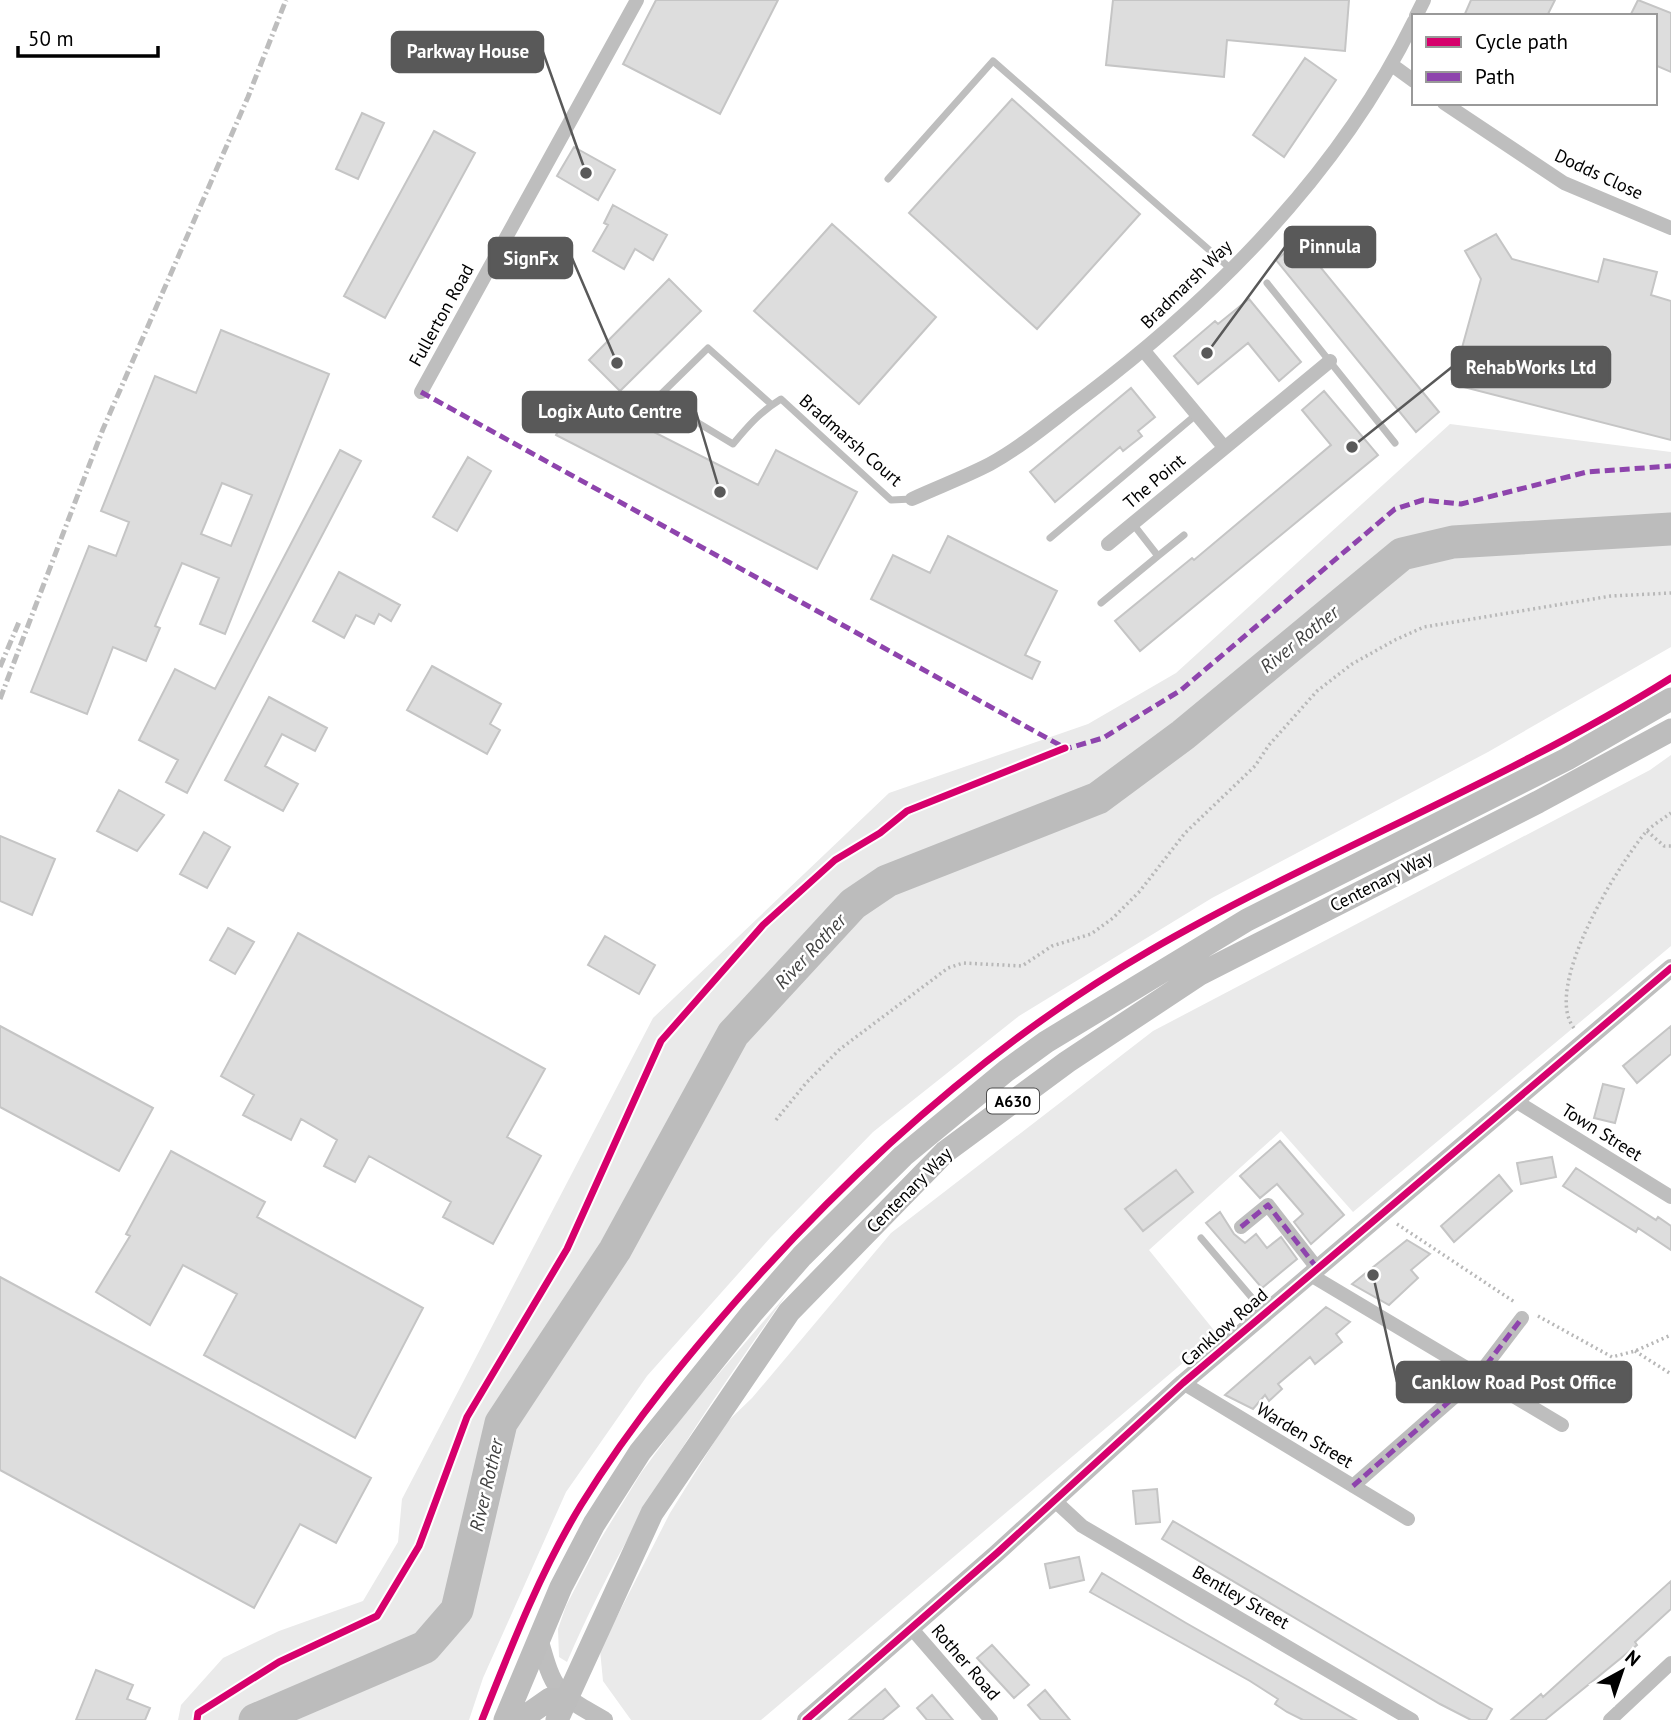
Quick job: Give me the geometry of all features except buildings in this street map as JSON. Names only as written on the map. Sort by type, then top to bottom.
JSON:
[{"type":"main road","name":"Centenary Way","points":[[539,1638],[561,1587],[594,1524],[640,1452],[687,1391],[802,1256],[903,1156],[948,1118],[1046,1042],[1247,920],[1567,759],[1671,699]]},
{"type":"main road","name":"Centenary Way","points":[[557,1720],[652,1513],[789,1312],[945,1152],[1067,1062],[1200,974],[1538,802],[1671,730]]},
{"type":"main road","name":"A630","points":[[505,1720],[539,1638]]},
{"type":"main road","points":[[520,1720],[550,1699],[566,1699]]},
{"type":"street","name":"Fullerton Road","points":[[421,392],[637,0]]},
{"type":"street","name":"Bradmarsh Way","points":[[912,499],[990,464],[1144,351],[1231,270],[1299,197],[1392,65],[1412,25]]},
{"type":"street","points":[[1392,65],[1412,80]]},
{"type":"street","name":"Dodds Close","points":[[1447,105],[1564,183],[1671,228]]},
{"type":"street","points":[[1144,351],[1224,447]]},
{"type":"street","name":"The Point","points":[[1108,544],[1330,361]]},
{"type":"street","name":"Canklow Road","points":[[806,1720],[1055,1502],[1183,1384],[1671,968]]},
{"type":"street","name":"Town Street","points":[[1514,1100],[1671,1197]]},
{"type":"street","points":[[1241,1227],[1268,1205],[1313,1271],[1477,1377],[1562,1425]]},
{"type":"street","points":[[1353,1486],[1477,1377],[1525,1314]]},
{"type":"street","name":"Warden Street","points":[[1183,1384],[1408,1519]]},
{"type":"street","name":"Bentley Street","points":[[1055,1502],[1082,1526],[1412,1720]]},
{"type":"street","name":"Rother Road","points":[[912,1629],[991,1720]]},
{"type":"street","points":[[539,1638],[549,1672],[566,1699],[604,1720]]},
{"type":"street","points":[[1610,1720],[1671,1663]]},
{"type":"lane","points":[[888,179],[993,61],[1231,270]]},
{"type":"lane","points":[[1268,283],[1395,443]]},
{"type":"lane","name":"Bradmarsh Court","points":[[772,405],[708,348],[657,398],[733,444],[758,414],[772,405],[781,399],[891,500],[912,499]]},
{"type":"lane","points":[[1050,538],[1197,414]]},
{"type":"lane","points":[[1132,524],[1158,556]]},
{"type":"lane","points":[[1101,603],[1184,535]]},
{"type":"lane","points":[[1201,1238],[1265,1313]]},
{"type":"path","points":[[776,1120],[806,1083],[840,1049],[948,968],[963,963],[1022,966],[1052,946],[1091,934],[1112,918],[1140,891],[1185,833],[1255,766],[1269,745],[1317,691],[1352,664],[1424,627],[1611,596],[1671,593]]},
{"type":"path","points":[[1584,1041],[1567,1020],[1565,1007],[1580,944],[1620,866],[1647,831],[1671,813]]},
{"type":"path","points":[[1647,831],[1664,846],[1671,846]]},
{"type":"path","points":[[1381,1213],[1517,1303]]},
{"type":"path","points":[[1525,1314],[1612,1357],[1635,1351],[1671,1335]]},
{"type":"path","points":[[1635,1351],[1671,1374]]},
{"type":"shaded area","points":[[1450,424],[1671,452],[1671,647],[1488,752],[1212,898],[1019,1016],[873,1132],[770,1238],[647,1376],[566,1492],[483,1678],[469,1720],[178,1720],[181,1705],[223,1658],[279,1631],[363,1601],[398,1542],[402,1499],[653,1018],[889,793],[1088,724],[1176,673]]},
{"type":"shaded area","points":[[1671,755],[1671,946],[1353,1212],[1281,1131],[1149,1250],[1217,1334],[761,1720],[631,1720],[603,1681],[600,1650],[670,1513],[726,1423],[752,1398],[891,1233],[1153,1031],[1650,770]]},
{"type":"shaded area","points":[[787,1294],[667,1472],[614,1564],[567,1662],[559,1657],[558,1629],[566,1606],[600,1540],[641,1473],[685,1413]]},
{"type":"waterway","name":"River Rother","points":[[255,1720],[425,1647],[457,1610],[501,1423],[615,1250],[733,1034],[853,904],[887,881],[1098,798],[1183,735],[1402,554],[1453,542],[1671,529]]},
{"type":"railway","points":[[0,699],[103,429],[248,97],[286,0]]},
{"type":"railway","points":[[0,667],[19,622]]},
{"type":"marked path","points":[[421,392],[1065,748]]},
{"type":"marked path","points":[[1062,750],[1103,738],[1181,690],[1395,509],[1423,500],[1461,504],[1587,472],[1671,466]]},
{"type":"marked path","points":[[1241,1227],[1268,1205],[1317,1268]]},
{"type":"marked path","points":[[1353,1486],[1477,1377],[1522,1318]]},
{"type":"cycle path","points":[[482,1720],[527,1610],[566,1530],[643,1414],[712,1328],[761,1273],[804,1227],[895,1139],[992,1057],[1095,984],[1149,951],[1213,915],[1543,751],[1671,678]]},
{"type":"cycle path","points":[[197,1720],[198,1713],[279,1662],[377,1616],[419,1546],[467,1417],[567,1249],[661,1041],[763,925],[835,860],[880,833],[907,811],[1065,748]]},
{"type":"cycle path","points":[[806,1720],[997,1553],[1183,1383],[1671,968]]},
{"type":"place","name":"Parkway House","points":[[586,173]]},
{"type":"place","name":"Pinnula","points":[[1207,353]]},
{"type":"place","name":"SignFx","points":[[617,363]]},
{"type":"place","name":"RehabWorks Ltd","points":[[1352,447]]},
{"type":"place","name":"Logix Auto Centre","points":[[720,492]]},
{"type":"place","name":"Canklow Road Post Office","points":[[1373,1275]]}]
